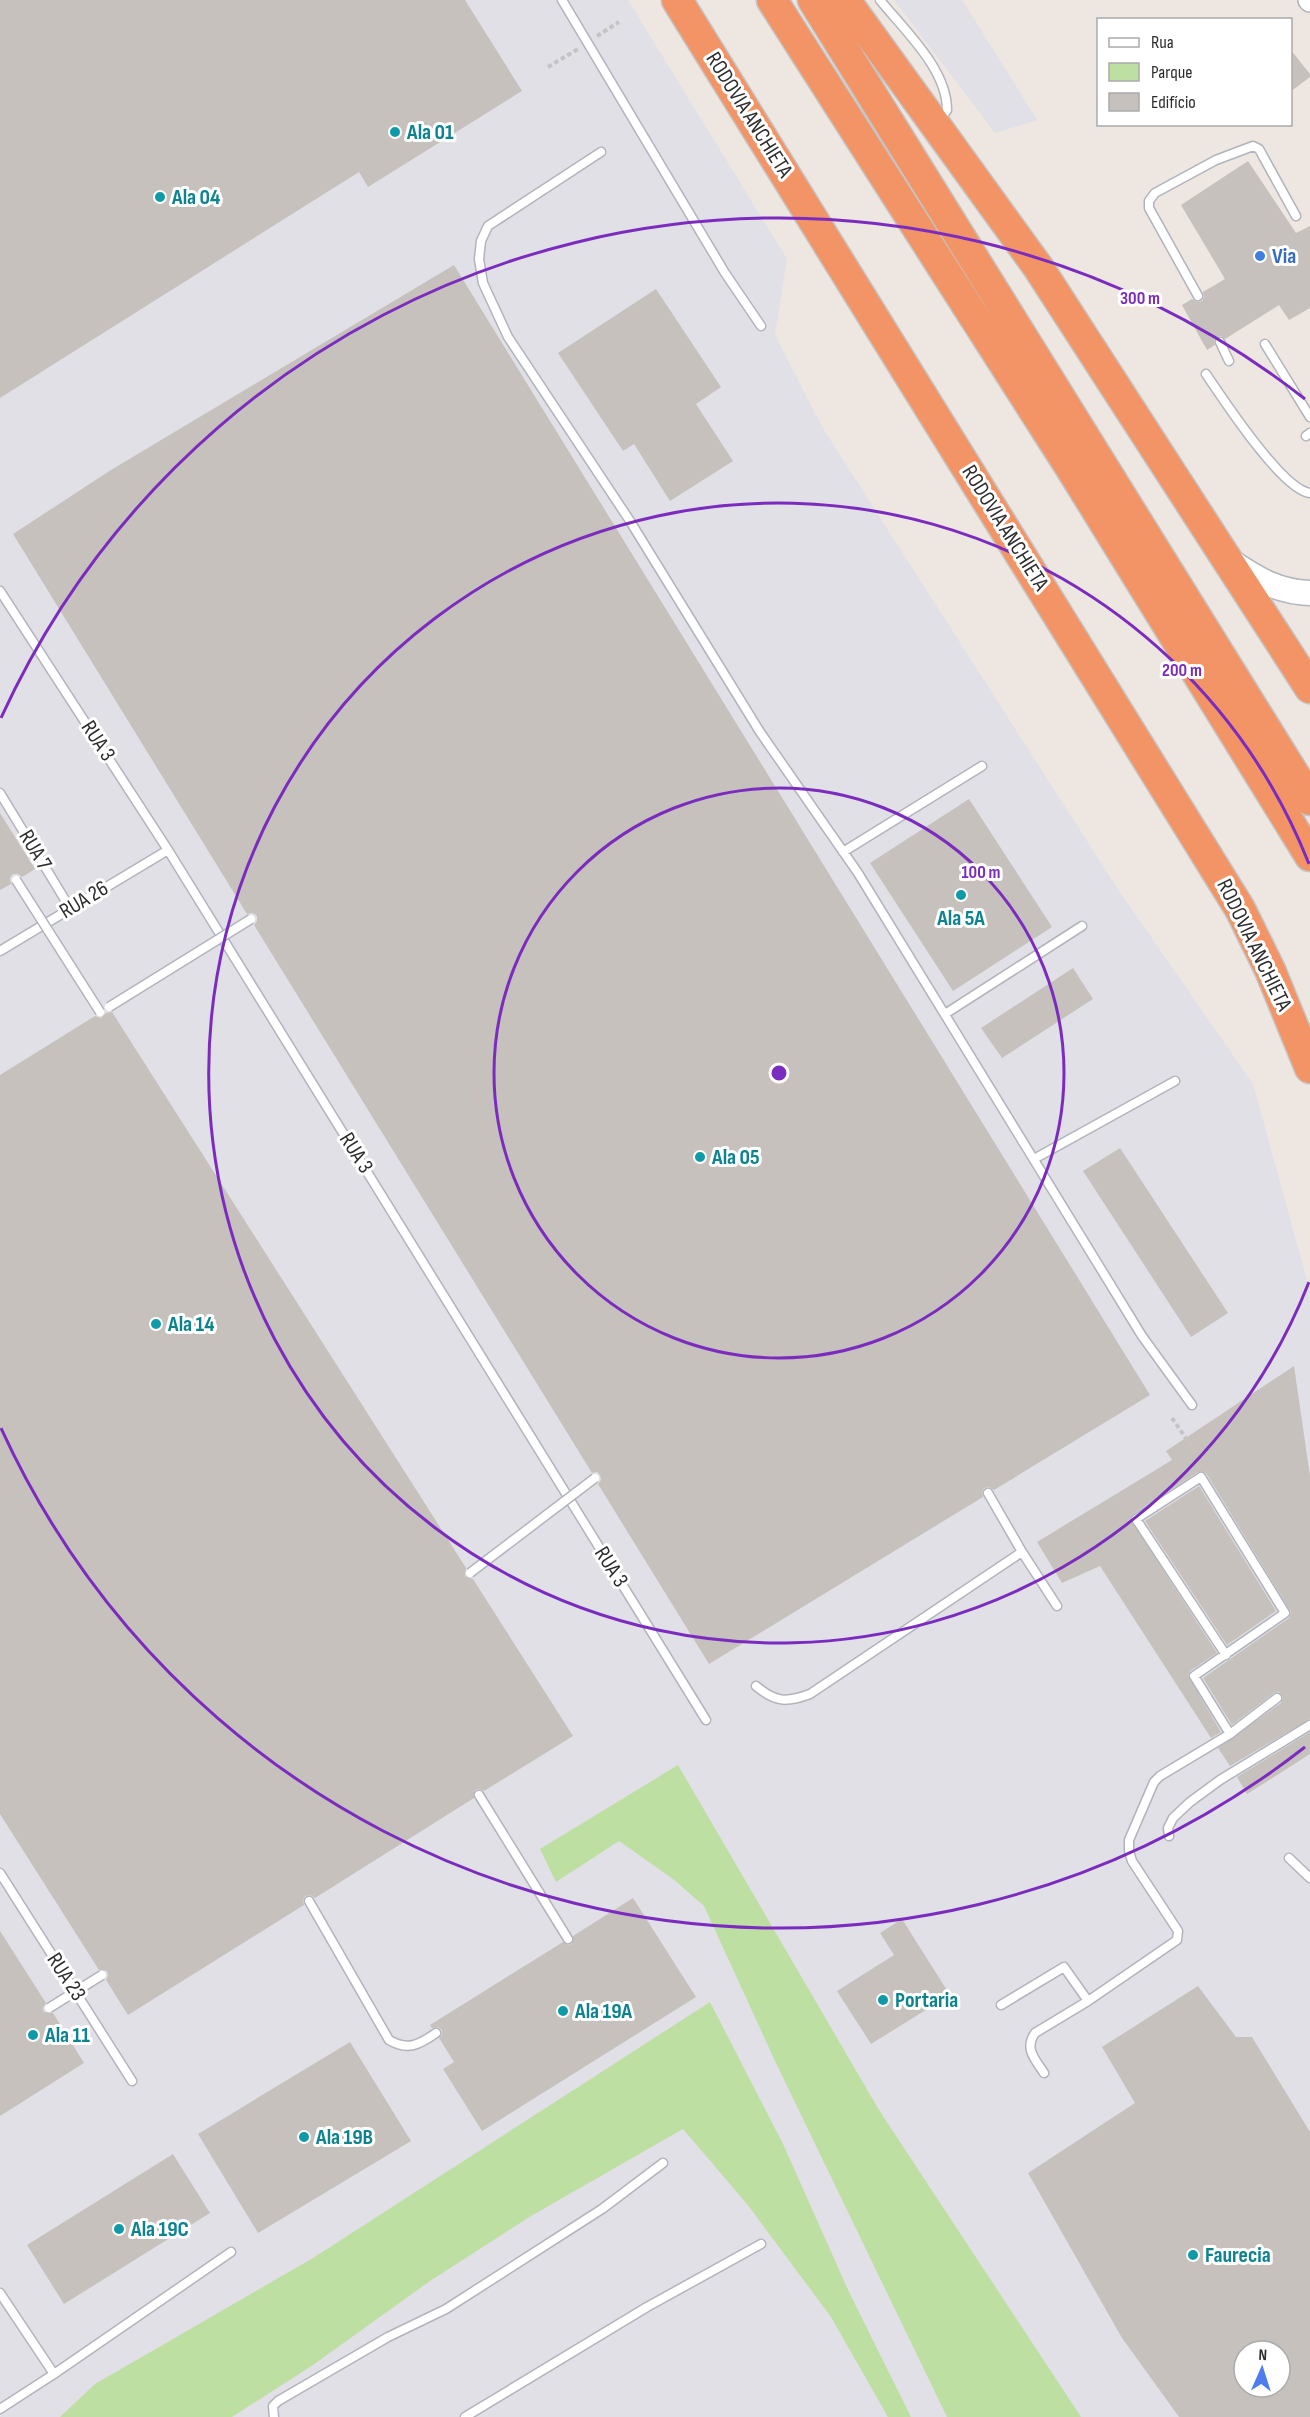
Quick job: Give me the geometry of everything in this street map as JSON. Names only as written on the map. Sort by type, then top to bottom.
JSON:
[{"type":"highway","name":"RODOVIA ANCHIETA","points":[[677,0],[1240,909],[1270,970],[1310,1068]]},
{"type":"highway","points":[[772,0],[1066,460],[1310,856]]},
{"type":"highway","points":[[813,0],[1310,800]]},
{"type":"highway","points":[[845,0],[1038,267],[1310,688]]},
{"type":"main road","points":[[1227,559],[1258,580],[1275,588],[1310,593]]},
{"type":"lane","points":[[562,0],[725,273],[760,326]]},
{"type":"lane","points":[[880,0],[932,64],[945,89],[947,110],[936,125]]},
{"type":"lane","points":[[1198,296],[1149,208],[1149,201],[1155,193],[1216,160],[1253,146],[1259,149],[1296,216]]},
{"type":"lane","points":[[601,152],[488,226],[481,241],[479,259],[483,283],[508,337],[630,521],[760,732],[843,852],[1142,1336],[1192,1405]]},
{"type":"lane","points":[[1220,342],[1229,361]]},
{"type":"lane","points":[[1265,344],[1310,417]]},
{"type":"lane","points":[[1206,374],[1233,413],[1284,477],[1302,492],[1310,494]]},
{"type":"lane","name":"RUA 3","points":[[0,591],[168,850],[706,1720]]},
{"type":"lane","points":[[1268,621],[1292,642]]},
{"type":"lane","points":[[843,852],[982,766]]},
{"type":"lane","name":"RUA 7","points":[[0,793],[70,908]]},
{"type":"lane","name":"RUA 26","points":[[0,951],[168,850]]},
{"type":"lane","points":[[16,880],[100,1012]]},
{"type":"lane","points":[[109,1007],[251,919]]},
{"type":"lane","points":[[945,1014],[1082,926]]},
{"type":"lane","points":[[1034,1159],[1175,1081]]},
{"type":"lane","points":[[1226,1655],[1136,1519],[1201,1477],[1285,1613],[1226,1655],[1194,1676],[1230,1734]]},
{"type":"lane","points":[[470,1574],[594,1478]]},
{"type":"lane","points":[[988,1493],[1057,1606]]},
{"type":"lane","points":[[756,1686],[770,1697],[786,1701],[810,1694],[1022,1552]]},
{"type":"lane","points":[[1044,2073],[1029,2047],[1030,2040],[1035,2033],[1172,1946],[1177,1940],[1178,1931],[1132,1861],[1129,1851],[1129,1840],[1146,1798],[1160,1776],[1230,1734],[1277,1698]]},
{"type":"lane","points":[[1169,1836],[1168,1828],[1173,1818],[1190,1802],[1220,1780],[1310,1725]]},
{"type":"lane","points":[[479,1795],[568,1939]]},
{"type":"lane","points":[[1289,1858],[1310,1878]]},
{"type":"lane","name":"RUA 23","points":[[0,1873],[132,2081]]},
{"type":"lane","points":[[309,1901],[389,2040],[404,2047],[413,2047],[436,2033]]},
{"type":"lane","points":[[1001,2005],[1064,1967],[1088,2001]]},
{"type":"lane","points":[[49,2008],[102,1975]]},
{"type":"lane","points":[[274,2417],[273,2406],[278,2401],[388,2337],[446,2309],[602,2209],[663,2163]]},
{"type":"lane","points":[[465,2417],[647,2307],[761,2244]]},
{"type":"lane","points":[[0,2409],[231,2252]]},
{"type":"lane","points":[[0,2293],[54,2374]]},
{"type":"path","points":[[1172,1418],[1196,1454]]},
{"type":"shaded area","points":[[0,0],[628,0],[787,259],[775,335],[822,427],[1117,888],[1253,1084],[1310,1291],[1310,2417],[0,2417]]},
{"type":"shaded area","points":[[894,0],[962,0],[1037,120],[995,133]]},
{"type":"green space","points":[[678,1765],[879,2110],[1081,2417],[947,2417],[775,2061],[704,1906],[673,1879],[619,1841],[556,1882],[540,1849]]},
{"type":"green space","points":[[710,2002],[783,2144],[849,2292],[911,2417],[888,2417],[831,2317],[747,2204],[683,2129],[531,2216],[430,2281],[313,2365],[232,2417],[60,2417],[95,2384],[313,2258]]},
{"type":"building","name":"Ala 04","points":[[0,0],[465,0],[522,91],[368,187],[359,172],[0,398]]},
{"type":"building","points":[[1292,52],[1310,74],[1310,77],[1292,90]]},
{"type":"building","name":"Via","points":[[1248,161],[1296,233],[1310,226],[1310,308],[1289,320],[1279,305],[1225,339],[1221,336],[1217,337],[1214,341],[1215,345],[1207,350],[1182,305],[1192,299],[1197,302],[1202,301],[1203,292],[1225,279],[1181,205]]},
{"type":"building","name":"Ala 05","points":[[454,265],[1150,1395],[994,1490],[989,1487],[984,1488],[983,1497],[709,1664],[598,1484],[601,1480],[600,1475],[597,1472],[592,1473],[254,925],[257,916],[253,913],[247,914],[13,534],[111,470]]},
{"type":"building","points":[[656,289],[721,387],[696,404],[733,461],[670,501],[634,444],[623,451],[558,353]]},
{"type":"building","name":"Ala 5A","points":[[969,799],[1052,927],[953,991],[870,863]]},
{"type":"building","points":[[0,813],[35,869],[22,877],[13,874],[10,878],[11,884],[0,890]]},
{"type":"building","points":[[1073,968],[1093,999],[1002,1058],[981,1028]]},
{"type":"building","name":"Ala 14","points":[[112,1012],[466,1568],[465,1576],[473,1579],[573,1736],[484,1791],[475,1790],[474,1798],[315,1898],[310,1895],[305,1896],[304,1905],[128,2015],[106,1980],[107,1971],[99,1970],[0,1814],[0,1075],[95,1016],[101,1018],[106,1013]]},
{"type":"building","points":[[1120,1148],[1228,1313],[1191,1337],[1083,1171]]},
{"type":"building","points":[[1294,1366],[1310,1476],[1310,1719],[1230,1766],[1218,1748],[1281,1703],[1283,1697],[1279,1692],[1274,1693],[1232,1725],[1203,1678],[1289,1618],[1291,1612],[1206,1473],[1198,1472],[1133,1514],[1130,1519],[1217,1653],[1190,1671],[1188,1676],[1221,1732],[1211,1738],[1100,1566],[1062,1583],[1037,1542],[1172,1460],[1166,1451]]},
{"type":"building","points":[[1199,1486],[1276,1611],[1227,1645],[1145,1521]]},
{"type":"building","points":[[1310,1732],[1310,1754],[1247,1794],[1237,1777]]},
{"type":"building","name":"Ala 19A","points":[[633,1898],[696,1997],[482,2131],[443,2069],[454,2062],[439,2038],[442,2030],[438,2027],[432,2028],[430,2025],[563,1942],[568,1945],[572,1944],[573,1936]]},
{"type":"building","name":"Portaria","points":[[902,1919],[950,1995],[871,2044],[837,1991],[894,1955],[880,1933]]},
{"type":"building","name":"Ala 11","points":[[0,1931],[46,2003],[43,2008],[44,2012],[53,2013],[84,2063],[0,2116]]},
{"type":"building","name":"Faurecia","points":[[1198,1986],[1236,2037],[1252,2037],[1310,2132],[1310,2417],[1179,2417],[1122,2338],[1028,2173],[1135,2103],[1102,2047]]},
{"type":"building","name":"Ala 19B","points":[[350,2042],[411,2141],[258,2233],[198,2134]]},
{"type":"building","name":"Ala 19C","points":[[173,2154],[210,2213],[64,2304],[27,2245]]},
{"type":"place","name":"Ala 01","points":[[395,132]]},
{"type":"place","name":"Ala 04","points":[[160,197]]},
{"type":"place","name":"Via","points":[[1260,256]]},
{"type":"place","name":"Ala 5A","points":[[961,895]]},
{"type":"place","name":"Ala 05","points":[[700,1157]]},
{"type":"place","name":"Ala 14","points":[[156,1324]]},
{"type":"place","name":"Portaria","points":[[883,2000]]},
{"type":"place","name":"Ala 19A","points":[[563,2011]]},
{"type":"place","name":"Ala 11","points":[[33,2035]]},
{"type":"place","name":"Ala 19B","points":[[304,2137]]},
{"type":"place","name":"Ala 19C","points":[[119,2229]]},
{"type":"place","name":"Faurecia","points":[[1193,2255]]}]
